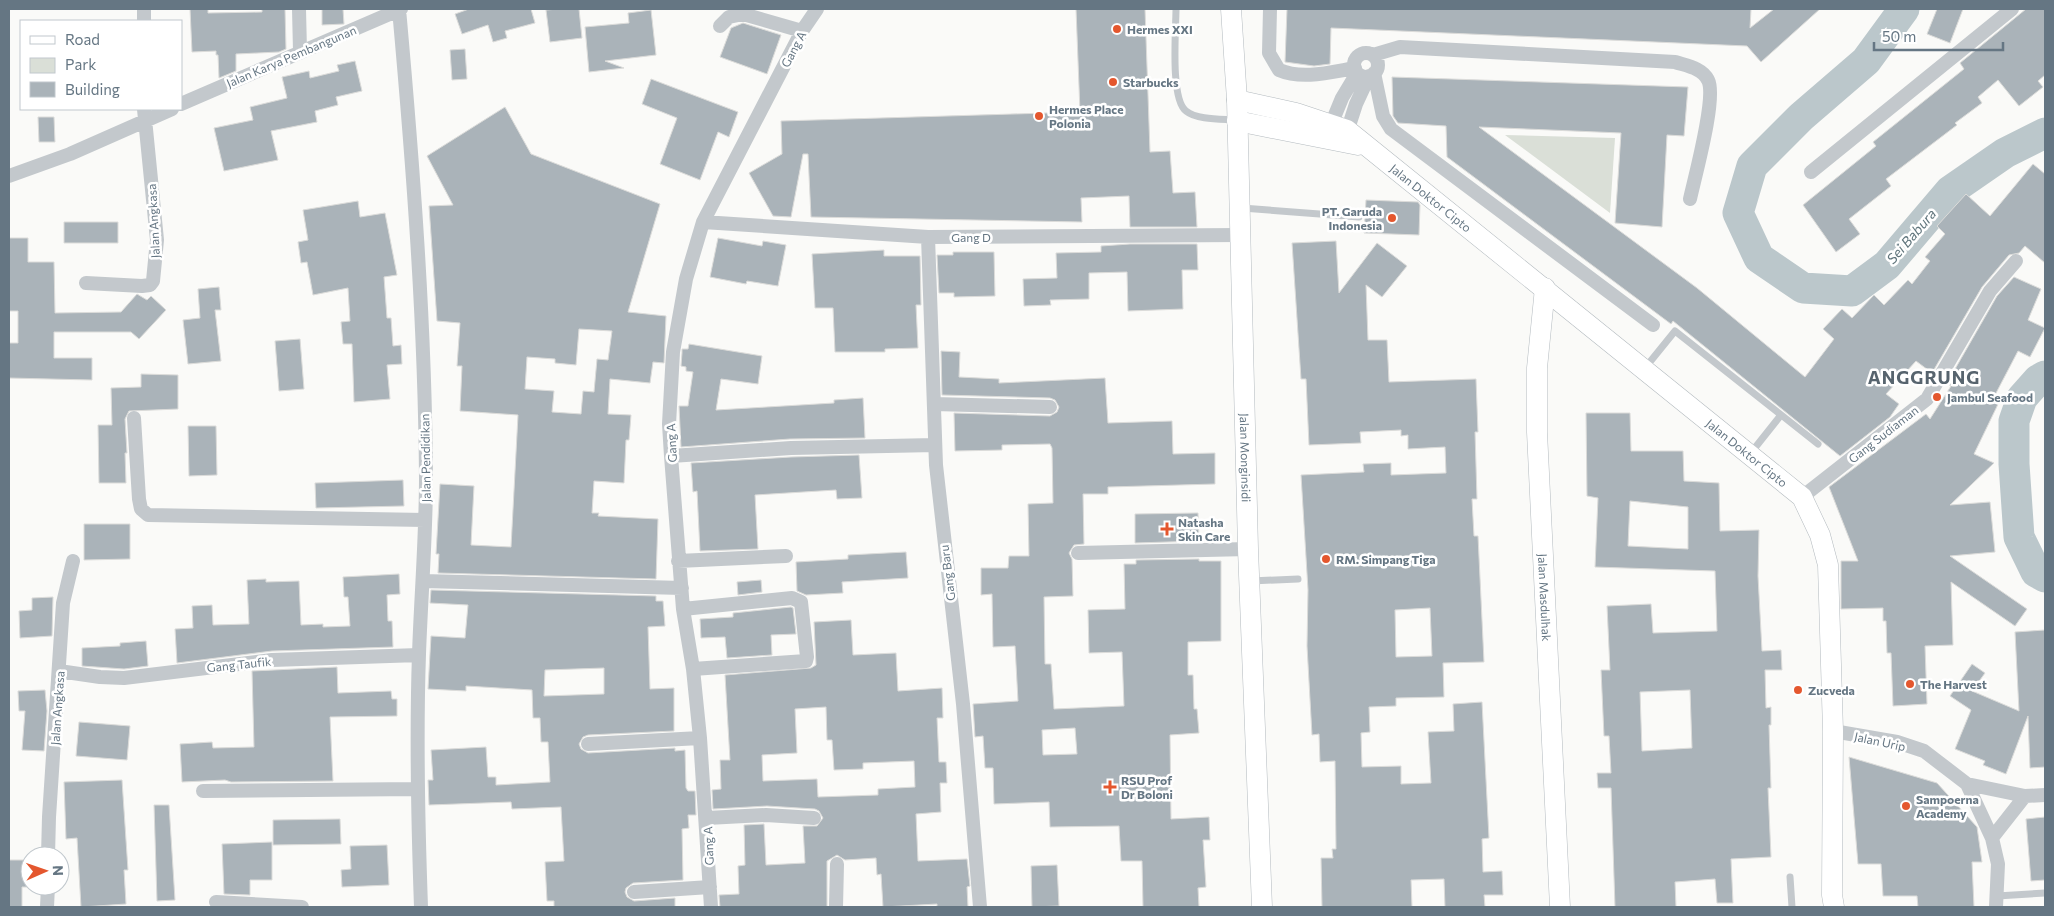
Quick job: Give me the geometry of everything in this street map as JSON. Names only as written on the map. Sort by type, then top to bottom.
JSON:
[{"type":"street","points":[[300,9],[300,51]]},
{"type":"street","name":"Jalan Karya Pembangunan","points":[[182,104],[400,9]]},
{"type":"street","name":"Jalan Pendidikan","points":[[400,9],[412,150],[423,361],[425,520],[419,655],[417,789],[422,907]]},
{"type":"street","name":"Gang A","points":[[712,907],[700,738],[693,669],[683,609],[678,561],[671,456],[670,398],[674,343],[686,279],[703,222],[802,31],[817,9]]},
{"type":"street","name":"Jalan Monginsidi","points":[[1230,9],[1237,100],[1248,550],[1262,907]]},
{"type":"street","points":[[1270,9],[1269,53],[1279,70],[1291,74],[1364,73],[1378,64],[1373,55],[1367,52],[1358,55],[1354,61],[1364,73],[1383,116],[1391,129],[1653,325]]},
{"type":"street","points":[[1811,172],[2012,9]]},
{"type":"street","points":[[720,26],[729,17],[743,14],[802,31]]},
{"type":"street","points":[[1373,55],[1400,46],[1675,62],[1701,71],[1709,81],[1710,104],[1690,199]]},
{"type":"street","points":[[1337,133],[1364,73]]},
{"type":"street","name":"Jalan Doktor Cipto","points":[[1237,100],[1337,133],[1368,148],[1545,288],[1802,497],[1820,535],[1828,565],[1833,731],[1832,895],[1834,907]]},
{"type":"street","points":[[9,176],[70,154],[144,115],[167,110]]},
{"type":"street","name":"Jalan Angkasa","points":[[86,283],[142,286],[150,285],[153,281],[157,240],[144,115]]},
{"type":"street","name":"Jalan Doktor Cipto","points":[[1237,121],[1337,133]]},
{"type":"street","name":"Gang D","points":[[703,222],[928,237],[1240,235]]},
{"type":"street","name":"Gang Baru","points":[[928,237],[935,445],[943,542],[963,704],[980,907]]},
{"type":"street","name":"Gang Sudiaman","points":[[1802,497],[1927,399],[1990,291],[2016,261]]},
{"type":"street","name":"Jalan Masdulhak","points":[[1545,288],[1537,368],[1537,432],[1560,907]]},
{"type":"street","points":[[934,404],[1050,407]]},
{"type":"street","points":[[134,418],[139,499],[141,510],[148,515],[425,520]]},
{"type":"street","points":[[671,456],[791,448],[935,445]]},
{"type":"street","points":[[1078,552],[1248,550]]},
{"type":"street","points":[[678,561],[786,556]]},
{"type":"street","name":"Jalan Angkasa","points":[[48,846],[63,603],[72,561]]},
{"type":"street","points":[[423,581],[682,588]]},
{"type":"street","points":[[683,609],[792,598],[801,602],[806,661],[693,669]]},
{"type":"street","name":"Gang Taufik","points":[[59,671],[100,677],[124,678],[272,660],[419,655]]},
{"type":"street","name":"Jalan Urip","points":[[1833,731],[1897,742],[1924,751],[1967,784],[1992,838],[1998,864],[1996,902]]},
{"type":"street","points":[[588,744],[700,738]]},
{"type":"street","points":[[1967,784],[2025,796],[2045,795]]},
{"type":"street","points":[[203,791],[417,789]]},
{"type":"street","points":[[1992,838],[2025,796]]},
{"type":"street","points":[[707,818],[766,815],[814,818]]},
{"type":"street","points":[[836,907],[837,864]]},
{"type":"street","points":[[634,892],[710,887]]},
{"type":"street","points":[[216,902],[302,907]]},
{"type":"lane","points":[[1176,9],[1176,86],[1180,104],[1192,114],[1237,121]]},
{"type":"lane","points":[[1239,208],[1359,217]]},
{"type":"lane","points":[[1644,368],[1675,331],[1818,444]]},
{"type":"lane","points":[[1750,454],[1782,415]]},
{"type":"lane","points":[[1250,581],[1298,579]]},
{"type":"lane","points":[[1790,878],[1792,907]]},
{"type":"lane","points":[[1996,902],[2045,893]]},
{"type":"green space","points":[[1505,135],[1615,138],[1610,213]]},
{"type":"building","points":[[190,9],[208,9],[208,13],[262,12],[262,9],[285,9],[286,49],[279,52],[236,54],[236,71],[219,78],[218,55],[216,55],[216,51],[192,52]]},
{"type":"building","points":[[322,9],[343,9],[344,24],[322,25]]},
{"type":"building","points":[[469,9],[531,9],[535,23],[505,31],[507,38],[493,42],[488,25],[462,34],[455,14]]},
{"type":"building","points":[[579,9],[582,38],[550,42],[546,10]]},
{"type":"building","name":"Hermes Place Polonia","points":[[1076,9],[1145,9],[1150,152],[1170,151],[1173,193],[1195,192],[1197,227],[1130,227],[1129,196],[1081,198],[1082,222],[811,217],[808,154],[803,154],[791,217],[773,216],[749,173],[782,154],[781,121],[1080,112]]},
{"type":"building","points":[[1287,9],[1751,9],[1750,28],[1774,9],[1820,9],[1761,62],[1747,46],[1331,28],[1330,64],[1314,66],[1285,62]]},
{"type":"building","points":[[1937,9],[1963,9],[1950,43],[1927,34]]},
{"type":"building","points":[[2026,9],[2045,9],[2045,75],[2038,81],[2043,87],[2019,106],[1998,80],[1978,97],[1982,103],[1955,123],[1957,125],[1886,179],[1891,186],[1849,219],[1860,234],[1836,252],[1803,205],[1876,146],[1873,142],[1964,69],[1960,63]]},
{"type":"building","points":[[651,10],[656,55],[605,61],[624,68],[589,72],[585,27],[629,23],[628,13]]},
{"type":"building","points":[[743,23],[781,35],[767,74],[720,57],[731,28]]},
{"type":"building","points":[[465,49],[467,79],[452,80],[450,50]]},
{"type":"building","points":[[355,61],[362,91],[336,97],[338,105],[315,111],[317,122],[271,131],[278,160],[224,171],[214,128],[253,120],[250,107],[287,98],[282,77],[309,71],[310,78],[339,71],[337,65]]},
{"type":"building","points":[[1392,77],[1688,87],[1684,136],[1667,135],[1662,227],[1615,223],[1621,133],[1479,127],[1697,288],[1805,377],[1834,339],[1823,329],[1842,309],[1852,318],[1874,295],[1884,305],[1908,280],[1912,284],[1930,261],[1925,257],[1945,234],[1937,226],[1966,194],[1990,216],[2033,164],[2045,174],[2045,263],[2025,246],[2019,253],[2009,255],[1982,287],[1932,373],[1916,361],[1886,394],[1899,404],[1890,417],[1840,456],[1673,321],[1671,324],[1447,157],[1446,126],[1398,123],[1393,116]]},
{"type":"building","points":[[651,79],[738,112],[729,137],[718,132],[700,180],[660,164],[677,118],[642,104]]},
{"type":"building","points":[[505,107],[531,154],[660,204],[628,312],[666,316],[664,363],[653,362],[650,383],[610,379],[608,414],[631,415],[629,440],[626,440],[624,483],[594,481],[592,513],[599,513],[598,516],[658,519],[656,579],[438,573],[439,554],[436,554],[440,484],[474,486],[471,545],[511,547],[518,415],[460,411],[462,366],[457,366],[460,323],[437,321],[429,206],[453,205],[427,156]],"holes":[[[579,329],[612,331],[608,360],[597,359],[594,392],[583,391],[581,414],[552,412],[554,391],[525,389],[527,357],[555,359],[555,363],[576,365]]]},
{"type":"building","points":[[38,117],[54,117],[55,142],[39,142]]},
{"type":"building","name":"PT. Garuda Indonesia","points":[[1366,200],[1418,202],[1420,205],[1419,235],[1364,233]]},
{"type":"building","points":[[358,201],[360,217],[385,213],[397,275],[384,277],[387,318],[391,318],[393,346],[401,345],[402,364],[387,365],[390,399],[354,402],[352,344],[343,344],[341,322],[350,321],[348,288],[313,295],[307,262],[301,263],[298,242],[308,240],[303,210]]},
{"type":"building","points":[[64,222],[118,222],[118,243],[64,243]]},
{"type":"building","points":[[9,238],[28,238],[28,262],[54,262],[55,313],[121,312],[137,294],[147,300],[151,296],[166,310],[139,339],[131,332],[54,332],[54,358],[92,358],[92,380],[9,378],[9,343],[18,343],[18,311],[9,311]]},
{"type":"building","points":[[718,238],[762,246],[763,241],[786,245],[778,286],[747,281],[746,284],[710,277]]},
{"type":"building","points":[[1336,241],[1339,293],[1377,243],[1407,266],[1382,297],[1366,285],[1368,340],[1387,340],[1389,382],[1476,379],[1478,432],[1475,432],[1477,499],[1472,499],[1474,536],[1478,536],[1484,662],[1443,663],[1444,697],[1396,698],[1396,706],[1369,707],[1370,732],[1361,733],[1362,767],[1401,766],[1401,784],[1431,783],[1428,732],[1454,731],[1453,704],[1482,702],[1489,838],[1482,839],[1483,872],[1502,871],[1503,895],[1484,895],[1485,907],[1445,907],[1444,879],[1411,880],[1412,907],[1322,907],[1321,858],[1333,858],[1332,849],[1336,849],[1335,761],[1320,762],[1319,734],[1312,735],[1307,646],[1308,590],[1301,475],[1364,472],[1363,464],[1391,463],[1391,475],[1446,473],[1445,447],[1408,449],[1408,435],[1401,436],[1401,430],[1360,432],[1361,443],[1309,445],[1306,379],[1301,379],[1292,243]],"holes":[[[1430,608],[1432,656],[1396,657],[1395,610]]]},
{"type":"building","points":[[1197,244],[1198,270],[1182,270],[1183,309],[1128,311],[1127,272],[1089,273],[1089,299],[1050,300],[1051,305],[1024,306],[1023,279],[1057,278],[1056,253],[1101,252],[1101,246]]},
{"type":"building","points":[[884,250],[884,256],[920,256],[921,305],[916,305],[918,348],[885,349],[885,352],[835,352],[833,308],[815,308],[812,254]]},
{"type":"building","points":[[953,252],[994,252],[995,296],[954,297],[954,293],[939,293],[937,255],[953,255]]},
{"type":"building","points":[[2014,277],[2041,289],[2028,320],[2045,328],[2030,357],[2018,351],[1995,395],[2001,398],[1974,454],[1994,463],[1950,505],[1990,502],[1995,552],[1950,556],[2027,609],[2015,626],[1951,582],[1953,645],[1925,646],[1927,704],[1893,706],[1891,653],[1887,653],[1886,621],[1883,621],[1883,608],[1841,609],[1841,561],[1858,561],[1829,487],[1926,414],[1930,419],[1951,386],[1947,383],[1997,296]]},
{"type":"building","points":[[219,287],[221,310],[215,310],[221,361],[188,364],[183,320],[200,318],[198,289]]},
{"type":"building","points":[[300,339],[304,389],[279,391],[275,341]]},
{"type":"building","points":[[689,344],[762,356],[758,384],[721,379],[716,410],[834,403],[834,400],[863,398],[865,438],[790,439],[681,447],[679,406],[688,406],[693,372],[686,371],[686,367],[681,366],[682,349],[688,349]]},
{"type":"building","points":[[941,351],[960,352],[959,377],[999,379],[999,383],[1105,378],[1108,423],[1172,421],[1173,454],[1215,453],[1215,484],[1108,487],[1108,494],[1083,494],[1084,544],[1074,545],[1069,553],[1072,559],[1073,596],[1044,597],[1045,664],[1051,664],[1054,709],[1124,706],[1122,652],[1089,653],[1088,610],[1125,609],[1124,564],[1136,564],[1136,560],[1199,559],[1199,561],[1221,561],[1221,641],[1188,642],[1188,675],[1193,675],[1194,709],[1197,709],[1199,733],[1170,735],[1171,819],[1209,817],[1210,840],[1203,840],[1206,887],[1198,888],[1199,907],[1143,907],[1142,861],[1121,861],[1119,826],[1050,827],[1049,802],[994,804],[993,768],[985,768],[983,736],[975,737],[973,704],[1018,701],[1015,646],[993,647],[992,594],[981,595],[981,568],[1008,568],[1009,556],[1029,556],[1028,504],[1053,503],[1052,448],[1050,444],[1002,445],[1002,450],[955,451],[954,413],[1050,416],[1057,412],[1059,407],[1055,400],[1050,398],[942,395]],"holes":[[[1075,728],[1077,754],[1043,755],[1042,730]]]},
{"type":"building","points":[[141,374],[178,375],[178,409],[129,411],[125,419],[126,483],[99,483],[98,425],[112,425],[111,388],[141,387]]},
{"type":"building","points":[[1586,413],[1630,413],[1631,451],[1683,451],[1684,481],[1719,483],[1720,531],[1759,530],[1758,576],[1762,651],[1781,650],[1782,670],[1765,670],[1766,708],[1771,707],[1771,725],[1769,725],[1771,788],[1768,788],[1771,857],[1731,859],[1733,903],[1717,903],[1715,879],[1675,882],[1676,907],[1615,907],[1611,788],[1598,788],[1597,773],[1611,773],[1609,736],[1604,736],[1601,670],[1610,670],[1607,606],[1651,604],[1653,633],[1717,631],[1715,571],[1595,567],[1598,498],[1587,496]],"holes":[[[1630,501],[1688,507],[1688,549],[1628,546]],[[1690,690],[1692,748],[1642,751],[1640,692]]]},
{"type":"building","points":[[188,426],[216,426],[217,475],[189,476]]},
{"type":"building","points":[[859,455],[862,498],[837,499],[836,490],[755,495],[758,549],[700,551],[697,491],[693,492],[691,463]]},
{"type":"building","points":[[403,480],[404,506],[316,508],[315,483]]},
{"type":"building","name":"Natasha Skin Care","points":[[1198,513],[1199,541],[1135,543],[1135,514]]},
{"type":"building","points":[[84,524],[130,524],[130,559],[84,560]]},
{"type":"building","points":[[906,552],[908,578],[842,582],[843,593],[806,595],[797,591],[796,562],[848,559],[848,555]]},
{"type":"building","points":[[399,574],[400,594],[387,595],[388,621],[392,621],[393,647],[272,651],[177,663],[175,629],[193,628],[192,606],[212,605],[213,625],[249,624],[247,580],[266,579],[266,582],[299,581],[301,625],[323,624],[323,627],[350,626],[348,597],[344,597],[343,577]]},
{"type":"building","points":[[761,580],[762,592],[738,595],[737,582]]},
{"type":"building","points":[[431,590],[656,596],[656,601],[663,601],[665,626],[648,627],[650,689],[674,688],[674,731],[588,735],[583,737],[579,744],[581,749],[588,753],[675,748],[675,751],[685,750],[686,788],[688,791],[695,791],[696,815],[688,815],[689,828],[682,829],[683,880],[633,883],[626,888],[625,892],[627,897],[634,901],[675,898],[675,907],[554,907],[554,901],[547,901],[545,862],[564,861],[561,807],[512,809],[511,802],[429,805],[428,780],[433,780],[431,750],[486,747],[488,777],[496,777],[496,785],[550,782],[548,742],[541,742],[540,718],[533,718],[532,690],[466,686],[466,691],[428,689],[431,636],[465,638],[468,605],[430,603]],"holes":[[[604,668],[604,694],[544,696],[545,670]]]},
{"type":"building","points":[[53,597],[52,636],[20,638],[19,611],[32,610],[32,598]]},
{"type":"building","points":[[793,608],[796,634],[771,635],[772,655],[727,658],[725,637],[701,638],[700,619],[733,617],[733,613]]},
{"type":"building","points":[[851,620],[853,655],[896,653],[898,691],[942,688],[943,718],[937,718],[939,762],[946,762],[947,783],[940,783],[941,812],[916,814],[918,861],[967,859],[970,886],[967,887],[968,907],[937,907],[937,904],[883,907],[881,874],[877,875],[876,858],[845,860],[837,855],[827,861],[827,907],[720,907],[719,895],[739,894],[738,866],[745,865],[744,825],[764,824],[766,865],[805,863],[803,826],[817,826],[823,818],[819,811],[815,809],[767,806],[713,809],[712,790],[721,789],[720,760],[730,760],[725,675],[811,668],[816,665],[814,622]],"holes":[[[826,707],[827,740],[832,740],[834,770],[863,769],[863,763],[914,761],[915,787],[878,789],[878,795],[818,797],[817,779],[763,781],[762,755],[797,753],[795,709]]]},
{"type":"building","points":[[2045,630],[2045,767],[2030,768],[2028,716],[2006,774],[1983,765],[1985,761],[1955,749],[1971,710],[1950,696],[1972,664],[1985,673],[1972,691],[2019,711],[2015,632]]},
{"type":"building","points":[[146,641],[148,666],[124,669],[82,666],[82,648],[120,646],[120,643]]},
{"type":"building","points":[[337,667],[338,693],[391,691],[392,699],[397,699],[397,716],[330,717],[333,781],[231,782],[225,780],[182,782],[180,744],[212,742],[213,748],[254,747],[252,671]]},
{"type":"building","points":[[45,690],[47,711],[44,751],[22,750],[25,711],[19,711],[18,691]]},
{"type":"building","points":[[79,722],[130,726],[127,760],[76,756]]},
{"type":"building","name":"Sampoerna Academy","points":[[1849,757],[1937,783],[1977,827],[1982,862],[1972,862],[1974,907],[1918,907],[1917,896],[1883,896],[1881,864],[1858,864]]},
{"type":"building","points":[[122,780],[128,870],[124,870],[126,904],[81,907],[77,838],[66,839],[64,782]]},
{"type":"building","points":[[154,805],[169,805],[175,900],[157,901]]},
{"type":"building","points":[[2045,817],[2045,880],[2031,881],[2026,819]]},
{"type":"building","points":[[340,819],[341,844],[273,845],[273,820]]},
{"type":"building","points":[[272,842],[272,880],[250,880],[250,895],[224,894],[222,844]]},
{"type":"building","points":[[387,845],[389,885],[342,887],[341,870],[351,869],[350,846]]},
{"type":"building","points":[[9,860],[20,860],[20,896],[22,896],[22,907],[9,907]]},
{"type":"building","points":[[1057,865],[1059,906],[1032,907],[1031,866]]},
{"type":"waterway","name":"Sei Babura","points":[[1904,9],[1866,61],[1801,117],[1752,166],[1738,213],[1759,258],[1803,288],[1852,291],[1887,265],[1950,191],[2005,153],[2045,133]]},
{"type":"waterway","name":"Sei Babura","points":[[2045,376],[2038,380],[2022,398],[2014,421],[2014,464],[2019,537],[2036,572],[2045,577]]},
{"type":"place","name":"Hermes XXI","points":[[1117,29]]},
{"type":"place","name":"Starbucks","points":[[1113,82]]},
{"type":"place","name":"Hermes Place Polonia","points":[[1039,116]]},
{"type":"place","name":"PT. Garuda Indonesia","points":[[1392,218]]},
{"type":"place","name":"Jambul Seafood","points":[[1937,397]]},
{"type":"place","name":"Natasha Skin Care","points":[[1167,529]]},
{"type":"place","name":"RM. Simpang Tiga","points":[[1326,559]]},
{"type":"place","name":"The Harvest","points":[[1910,684]]},
{"type":"place","name":"Zucveda","points":[[1798,690]]},
{"type":"place","name":"RSU Prof Dr Boloni","points":[[1110,787]]},
{"type":"place","name":"Sampoerna Academy","points":[[1906,806]]},
{"type":"district","name":"ANGGRUNG","points":[[1924,377]]}]
